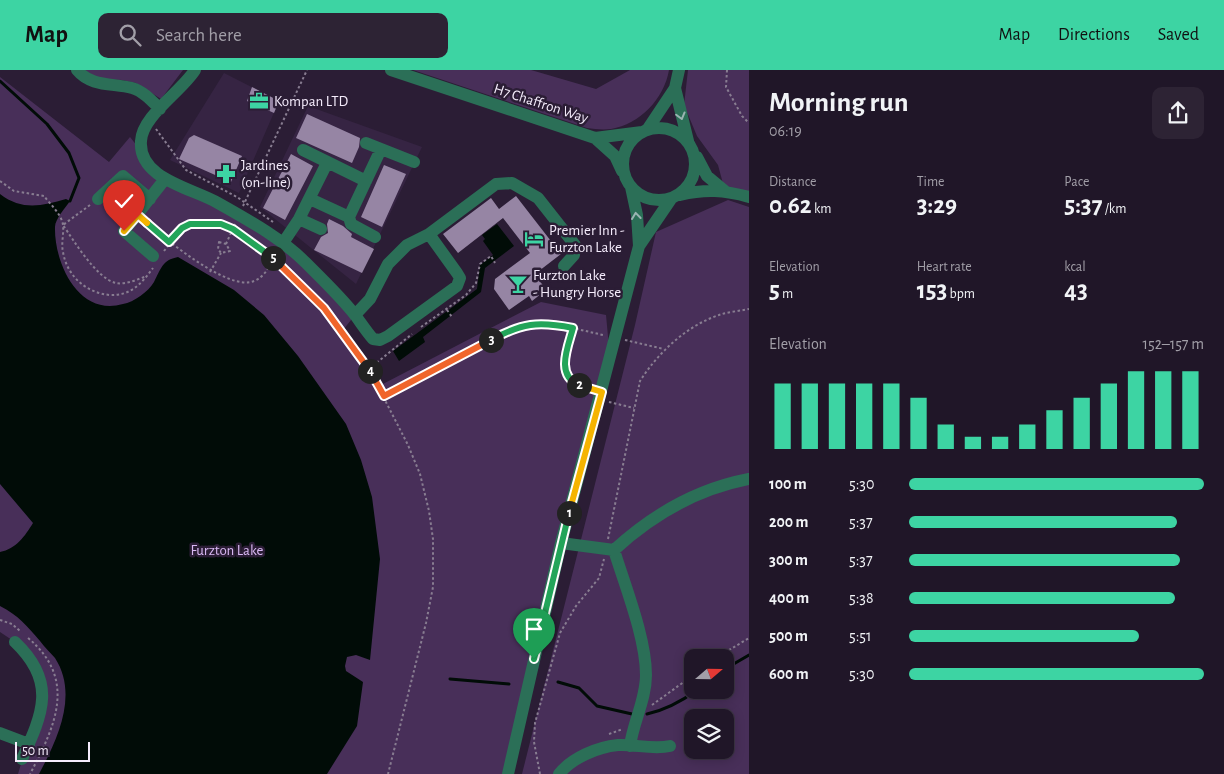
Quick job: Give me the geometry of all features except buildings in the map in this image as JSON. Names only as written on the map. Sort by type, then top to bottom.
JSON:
[{"type":"street","points":[[77,70],[93,82],[134,88],[150,98],[160,109]]},
{"type":"street","points":[[195,70],[186,84],[149,119],[144,127],[140,140],[141,151],[145,161],[152,170],[165,179],[208,197],[283,243],[304,260],[355,315],[367,333],[373,338],[380,340],[457,286],[460,278],[429,234]]},
{"type":"street","name":"H7 Chaffron Way","points":[[391,70],[595,138],[615,156],[624,174]]},
{"type":"street","points":[[508,774],[561,543],[605,397],[610,358],[638,246],[637,214],[631,188],[624,174],[623,162],[626,150],[632,139],[644,131],[675,88],[679,70]]},
{"type":"street","points":[[638,246],[676,197],[692,180],[696,160],[675,88]]},
{"type":"street","points":[[644,131],[670,129],[677,132],[691,147],[707,176],[725,190]]},
{"type":"street","name":"H7 Chaffron Way","points":[[595,138],[644,131]]},
{"type":"street","points":[[366,142],[414,162]]},
{"type":"street","points":[[375,237],[350,224],[349,217],[381,149]]},
{"type":"street","points":[[303,150],[366,180]]},
{"type":"street","points":[[283,243],[299,219],[327,163]]},
{"type":"street","points":[[98,200],[123,176],[150,199]]},
{"type":"street","points":[[157,258],[124,231],[165,179]]},
{"type":"street","points":[[355,315],[370,298],[388,264],[407,245],[429,234],[486,189],[496,184],[512,183],[538,198],[575,245],[574,255],[564,266]]},
{"type":"street","points":[[631,188],[650,200],[676,197],[702,190],[725,190],[749,197]]},
{"type":"street","points":[[310,199],[349,217]]},
{"type":"street","points":[[299,219],[321,230]]},
{"type":"street","points":[[561,543],[610,549],[665,510],[691,497],[749,478]]},
{"type":"street","points":[[610,549],[645,655],[646,677],[641,709],[630,746]]},
{"type":"street","points":[[15,642],[34,664],[44,689],[38,724],[22,759]]},
{"type":"street","points":[[23,671],[34,664]]},
{"type":"street","points":[[0,733],[29,744]]},
{"type":"street","points":[[559,774],[580,757],[600,749],[630,746],[670,746]]},
{"type":"path","points":[[226,244],[307,70]]},
{"type":"path","points":[[727,70],[726,87],[742,116],[749,123]]},
{"type":"path","points":[[0,181],[14,191],[39,194],[47,200],[62,220],[62,250],[65,260],[72,274],[86,289],[100,294],[127,293],[138,286],[147,276],[157,258],[182,228],[190,224],[221,224],[233,229],[273,258],[324,308],[342,330],[384,396],[420,474],[429,510],[434,560],[433,587],[426,623],[388,774]]},
{"type":"path","points":[[63,225],[75,214],[98,200]]},
{"type":"path","points":[[138,215],[169,242],[211,271],[231,279],[252,282],[263,276],[273,258]]},
{"type":"path","points":[[63,225],[105,277],[115,283],[122,284],[147,276]]},
{"type":"path","points":[[211,271],[221,253],[230,251],[226,244],[219,242],[218,250],[221,253]]},
{"type":"path","points":[[491,256],[495,263]]},
{"type":"path","points":[[540,774],[534,742],[535,723],[560,633],[576,606],[599,578],[610,549],[640,381],[652,362],[665,349],[698,325],[718,315],[749,309]]},
{"type":"path","points":[[447,310],[452,317]]},
{"type":"path","points":[[384,396],[512,329],[535,323],[573,328],[610,336]]},
{"type":"path","points":[[573,328],[566,358],[567,375],[576,384],[634,408]]},
{"type":"path","points":[[619,339],[665,349]]},
{"type":"path","points":[[731,649],[749,638]]},
{"type":"path","points":[[651,706],[684,682]]},
{"type":"path","points":[[604,736],[620,729],[635,728]]},
{"type":"shaded area","points":[[224,73],[279,101],[239,193],[170,160]]},
{"type":"shaded area","points":[[308,106],[422,147],[356,284],[260,207]]},
{"type":"shaded area","name":"Furzton Lake","points":[[0,194],[16,203],[32,206],[66,199],[70,201],[55,224],[59,256],[64,270],[72,283],[81,295],[93,302],[107,306],[123,304],[136,299],[151,286],[160,269],[168,260],[178,257],[234,290],[264,315],[298,356],[346,424],[361,460],[372,497],[380,559],[370,660],[356,655],[347,657],[345,666],[346,671],[363,682],[357,726],[327,774],[39,774],[52,747],[63,717],[65,687],[62,672],[55,658],[22,621],[0,606],[0,552],[15,545],[33,523],[0,484]]},
{"type":"shaded area","points":[[497,224],[514,246],[485,268],[481,292],[423,337],[425,342],[399,361],[393,351],[477,289],[480,265],[493,255],[483,241],[485,239],[482,235]]},
{"type":"green space","points":[[84,70],[183,70],[161,99],[136,83],[122,80],[98,79]]},
{"type":"green space","points":[[413,70],[531,70],[596,89],[630,70],[669,70],[662,91],[649,109],[632,122],[611,129],[605,129],[587,128]]},
{"type":"green space","points":[[688,70],[749,70],[749,197],[725,191],[718,165],[697,136],[684,105]]},
{"type":"green space","name":"Furzton Lake","points":[[0,77],[109,162],[130,137],[141,151],[145,161],[283,243],[355,315],[343,330],[379,386],[541,302],[606,315],[610,358],[508,774],[18,774],[43,689],[15,642],[0,632]]},
{"type":"green space","points":[[728,200],[749,207],[749,774],[522,774],[635,325],[656,232]]},
{"type":"waterway","points":[[0,81],[47,124],[69,153],[79,178],[70,201]]},
{"type":"waterway","points":[[734,664],[749,655]]},
{"type":"waterway","points":[[450,679],[509,684]]},
{"type":"waterway","points":[[558,682],[579,688],[597,706],[632,714]]},
{"type":"waterway","points":[[647,714],[673,705],[684,699]]},
{"type":"place","name":"Kompan LTD","points":[[259,101]]},
{"type":"place","name":"Jardines (on-line)","points":[[226,174]]},
{"type":"place","name":"Premier Inn - Furzton Lake","points":[[534,239]]},
{"type":"place","name":"Furzton Lake - Hungry Horse","points":[[518,284]]},
{"type":"route","points":[[124,231],[138,215],[169,242],[182,228],[190,224],[221,224],[233,229],[273,258],[324,308],[359,354],[384,396],[522,325],[551,323],[573,328],[566,358],[565,370],[567,375],[576,384],[602,392],[561,543],[534,659]]}]
